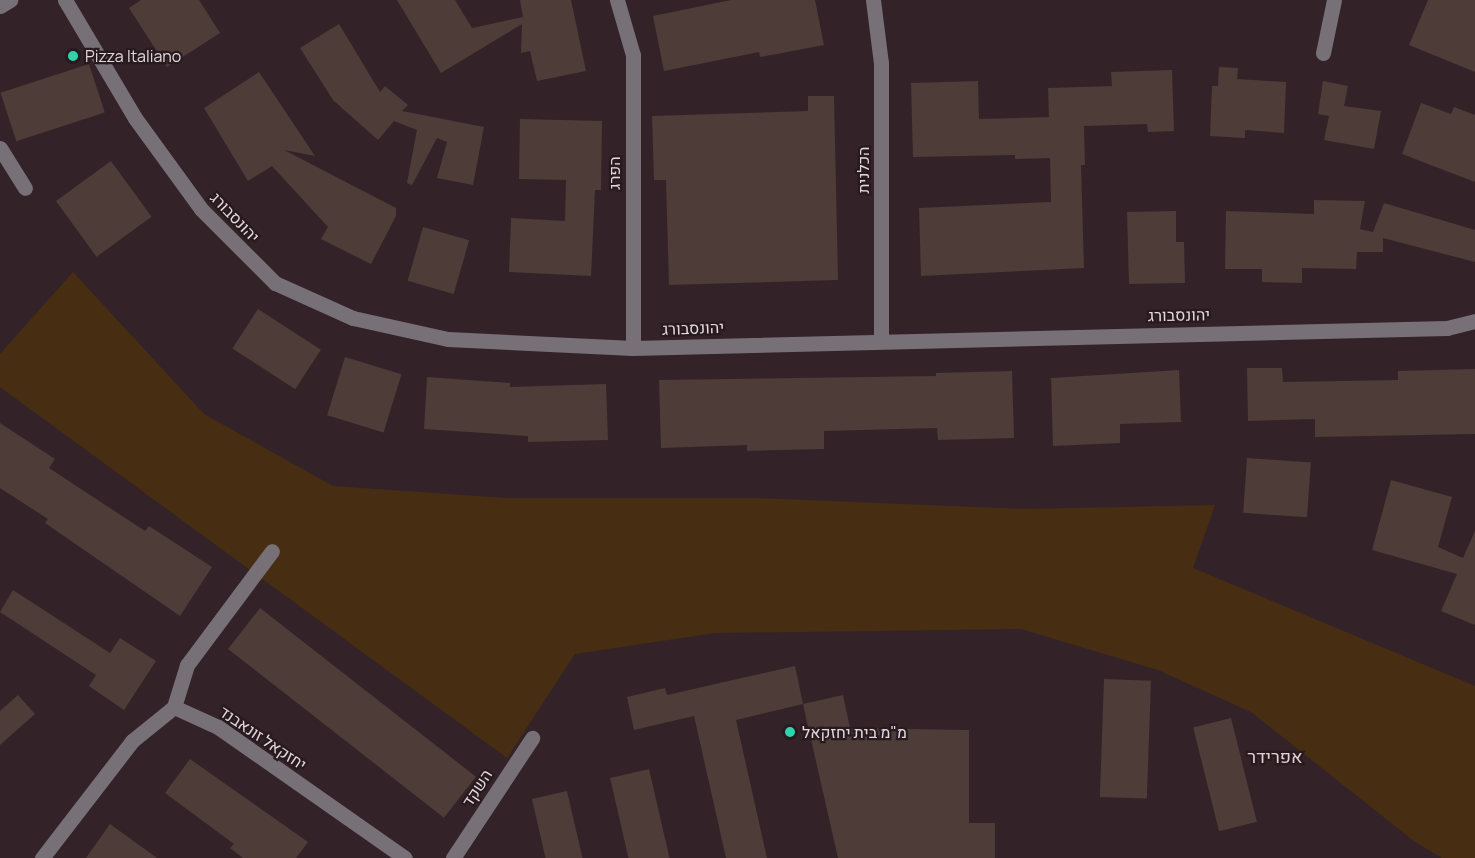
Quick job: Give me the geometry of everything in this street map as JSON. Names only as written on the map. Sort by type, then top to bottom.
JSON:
[{"type":"street","points":[[0,6],[10,0]]},
{"type":"street","name":"יהונסבורג","points":[[65,0],[135,118],[201,209],[275,283],[353,318],[448,339],[633,348],[881,340],[1447,328],[1475,321]]},
{"type":"street","name":"הפרג","points":[[617,0],[633,55],[633,348]]},
{"type":"street","name":"הכלנית","points":[[873,0],[881,63],[881,340]]},
{"type":"street","points":[[1323,53],[1334,0]]},
{"type":"street","points":[[0,148],[26,188]]},
{"type":"street","points":[[42,858],[132,741],[174,706],[187,665],[272,551]]},
{"type":"street","name":"יחזקאל זונאבנד","points":[[174,706],[218,727],[405,858]]},
{"type":"street","name":"השקד","points":[[453,858],[532,738]]},
{"type":"shaded area","points":[[73,272],[204,414],[333,486],[506,498],[757,498],[1026,509],[1215,505],[1193,568],[1475,686],[1475,858],[1442,858],[1414,841],[1251,712],[1158,670],[1021,629],[715,633],[575,654],[507,758],[0,387],[0,354]]},
{"type":"building","points":[[141,0],[199,0],[220,33],[167,67],[129,8]]},
{"type":"building","points":[[397,0],[455,0],[472,28],[523,17],[520,0],[571,0],[586,71],[537,81],[530,51],[521,53],[522,24],[441,73]]},
{"type":"building","points":[[731,0],[815,0],[824,45],[760,57],[759,52],[664,71],[653,16]]},
{"type":"building","points":[[1428,0],[1475,0],[1475,72],[1409,45]]},
{"type":"building","points":[[339,24],[380,92],[385,86],[408,105],[402,111],[484,127],[473,185],[437,178],[447,142],[437,138],[412,185],[407,183],[417,130],[394,121],[378,140],[333,100],[300,48]]},
{"type":"building","points":[[89,64],[105,113],[16,141],[1,93]]},
{"type":"building","points":[[1219,67],[1238,68],[1237,79],[1286,82],[1284,133],[1245,130],[1245,138],[1210,136],[1212,86],[1218,86]]},
{"type":"building","points":[[1172,70],[1174,131],[1148,132],[1147,124],[1084,126],[1085,165],[1081,165],[1084,268],[921,276],[919,208],[1051,202],[1050,158],[1015,159],[1015,155],[913,157],[911,83],[978,81],[979,119],[1049,117],[1048,88],[1112,86],[1111,72]]},
{"type":"building","points":[[259,72],[315,156],[284,150],[396,208],[396,216],[371,264],[321,239],[328,227],[272,166],[248,181],[204,108]]},
{"type":"building","points":[[1323,81],[1348,86],[1344,106],[1381,111],[1374,149],[1324,140],[1329,116],[1318,114]]},
{"type":"building","points":[[808,96],[834,96],[838,280],[669,285],[666,180],[654,180],[652,116],[808,111]]},
{"type":"building","points":[[1421,103],[1451,114],[1454,107],[1475,115],[1475,182],[1402,154]]},
{"type":"building","points":[[520,119],[602,121],[601,190],[595,190],[591,276],[509,272],[511,218],[565,221],[566,180],[519,179]]},
{"type":"building","points":[[111,161],[152,217],[97,257],[56,201]]},
{"type":"building","points":[[1314,200],[1365,201],[1360,229],[1373,232],[1384,203],[1475,230],[1475,262],[1383,238],[1383,252],[1357,252],[1356,269],[1302,268],[1302,283],[1262,282],[1262,269],[1225,269],[1226,211],[1314,214]]},
{"type":"building","points":[[1176,211],[1176,242],[1184,242],[1185,283],[1129,284],[1127,212]]},
{"type":"building","points":[[423,227],[469,240],[454,294],[408,281]]},
{"type":"building","points":[[258,309],[321,350],[295,389],[232,348]]},
{"type":"building","points":[[345,357],[401,374],[384,433],[327,415]]},
{"type":"building","points":[[1247,368],[1282,368],[1283,382],[1398,380],[1398,371],[1475,369],[1475,434],[1315,437],[1315,419],[1248,421]]},
{"type":"building","points":[[1179,370],[1181,422],[1120,424],[1120,443],[1053,446],[1051,378]]},
{"type":"building","points":[[1012,371],[1014,438],[938,440],[937,428],[824,431],[824,449],[747,451],[747,445],[661,448],[659,380],[936,376],[936,373]]},
{"type":"building","points":[[427,377],[510,383],[510,387],[606,384],[608,440],[528,442],[528,436],[424,429]]},
{"type":"building","points":[[0,423],[55,459],[49,468],[145,531],[149,526],[212,567],[180,616],[45,523],[48,519],[0,488]]},
{"type":"building","points":[[1247,458],[1311,462],[1307,517],[1243,513]]},
{"type":"building","points":[[1391,480],[1452,497],[1438,547],[1463,558],[1475,531],[1475,625],[1441,611],[1457,574],[1372,550]]},
{"type":"building","points":[[13,590],[110,653],[120,638],[156,661],[124,710],[89,686],[96,675],[0,612]]},
{"type":"building","points":[[260,608],[476,777],[444,818],[228,649]]},
{"type":"building","points":[[795,666],[803,704],[736,720],[767,858],[726,858],[694,716],[634,730],[627,697],[665,688],[667,695]]},
{"type":"building","points":[[1104,679],[1151,681],[1147,799],[1100,797]]},
{"type":"building","points":[[18,695],[35,714],[0,745],[0,711]]},
{"type":"building","points":[[843,695],[850,728],[969,730],[969,823],[995,823],[995,858],[838,858],[803,704]]},
{"type":"building","points":[[1231,718],[1257,822],[1219,831],[1193,727]]},
{"type":"building","points":[[190,759],[308,842],[296,858],[243,858],[230,848],[234,844],[165,793]]},
{"type":"building","points":[[649,769],[669,858],[628,858],[610,778]]},
{"type":"building","points":[[567,791],[582,858],[546,858],[532,799]]},
{"type":"building","points":[[110,824],[157,858],[86,858]]},
{"type":"place","name":"Pizza Italiano","points":[[73,56]]},
{"type":"place","name":"מ\"מ בית יחזקאל","points":[[790,732]]},
{"type":"district","name":"אפרידר","points":[[1275,756]]}]
